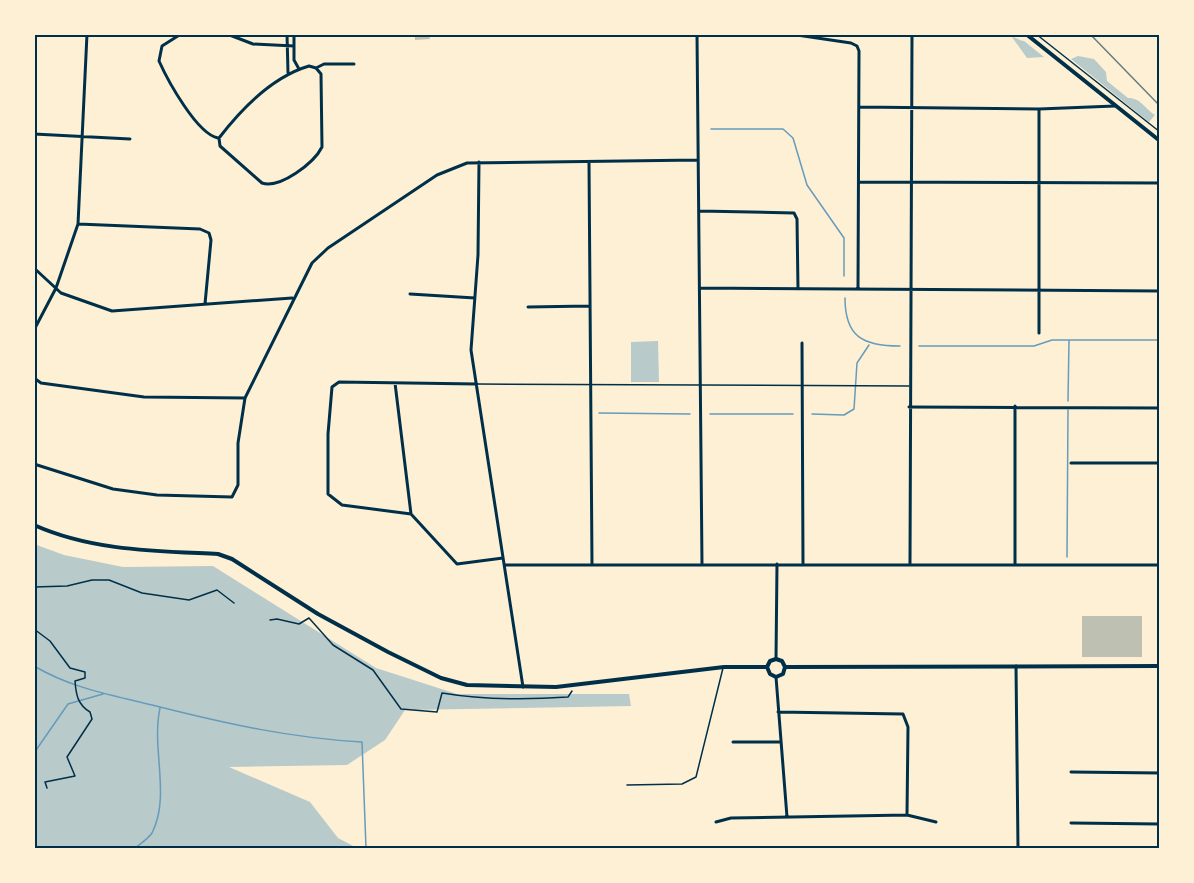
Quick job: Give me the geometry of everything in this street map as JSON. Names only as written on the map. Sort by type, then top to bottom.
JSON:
[{"type":"main road","points":[[1026,34],[1160,141]]},
{"type":"main road","points":[[34,525],[54,534],[119,549],[218,554],[259,574],[318,614],[441,678],[467,685],[523,688],[576,685],[724,667],[767,667]]},
{"type":"main road","points":[[776,659],[782,661],[785,667],[783,674],[776,677],[770,674],[767,667],[770,661],[776,659]]},
{"type":"main road","points":[[785,667],[1160,666]]},
{"type":"street","points":[[34,330],[56,288],[78,224],[87,34]]},
{"type":"street","points":[[181,34],[162,46],[159,61],[196,123],[206,134],[219,138]]},
{"type":"street","points":[[227,34],[253,44],[294,46]]},
{"type":"street","points":[[287,34],[288,73]]},
{"type":"street","points":[[294,34],[294,60],[299,69]]},
{"type":"street","points":[[697,34],[702,564]]},
{"type":"street","points":[[790,34],[857,46],[858,289]]},
{"type":"street","points":[[910,564],[912,34]]},
{"type":"street","points":[[316,68],[324,64],[354,64]]},
{"type":"street","points":[[309,66],[316,68],[321,74],[322,147],[316,157],[270,185],[262,183],[220,146],[219,138],[247,105],[288,73],[309,66]]},
{"type":"street","points":[[859,107],[1039,109],[1115,106]]},
{"type":"street","points":[[1039,109],[1039,333]]},
{"type":"street","points":[[34,134],[130,139]]},
{"type":"street","points":[[34,464],[113,489],[157,495],[228,498],[236,493],[238,486],[238,443],[245,398],[312,263],[328,248],[451,167],[479,162],[698,160]]},
{"type":"street","points":[[479,162],[478,255],[471,350],[523,688]]},
{"type":"street","points":[[588,162],[592,564]]},
{"type":"street","points":[[859,182],[1160,183]]},
{"type":"street","points":[[699,211],[794,213],[797,219],[798,289]]},
{"type":"street","points":[[78,224],[200,229],[209,233],[211,240],[204,304]]},
{"type":"street","points":[[34,268],[61,293],[112,311],[293,298]]},
{"type":"street","points":[[700,288],[1160,291]]},
{"type":"street","points":[[410,294],[475,298]]},
{"type":"street","points":[[528,307],[588,306]]},
{"type":"street","points":[[802,343],[803,564]]},
{"type":"street","points":[[34,378],[41,383],[144,397],[245,398]]},
{"type":"street","points":[[411,514],[342,505],[328,494],[328,434],[332,387],[339,382],[477,384]]},
{"type":"street","points":[[395,383],[411,514],[457,564],[503,558]]},
{"type":"street","points":[[1015,406],[1015,565]]},
{"type":"street","points":[[909,407],[1160,408]]},
{"type":"street","points":[[1071,463],[1160,463]]},
{"type":"street","points":[[776,659],[777,564]]},
{"type":"street","points":[[505,565],[1160,565]]},
{"type":"street","points":[[1016,666],[1018,849]]},
{"type":"street","points":[[776,677],[787,817]]},
{"type":"street","points":[[778,712],[903,714],[908,727],[907,815]]},
{"type":"street","points":[[733,742],[780,742]]},
{"type":"street","points":[[1071,772],[1160,773]]},
{"type":"street","points":[[716,822],[731,818],[907,815],[936,822]]},
{"type":"street","points":[[1071,823],[1160,824]]},
{"type":"lane","points":[[477,384],[909,387]]},
{"type":"lane","points":[[627,785],[682,784],[696,777],[724,667]]},
{"type":"path","points":[[1036,34],[1160,132]]},
{"type":"path","points":[[34,587],[67,586],[92,580],[109,580],[142,593],[189,600],[217,590],[234,603]]},
{"type":"path","points":[[270,620],[277,619],[299,624],[309,618],[333,645],[373,670],[401,709],[437,712],[442,693],[484,700],[568,697],[576,685]]},
{"type":"path","points":[[34,629],[62,654],[70,668],[85,672],[85,678],[75,681],[77,697],[80,704],[90,712],[92,718],[67,757],[75,776],[45,782],[47,788]]},
{"type":"shaded area","points":[[1012,37],[1024,41],[1044,57],[1027,58]]},
{"type":"shaded area","points":[[1078,56],[1094,59],[1106,72],[1107,81],[1155,115],[1149,122],[1071,59]]},
{"type":"shaded area","points":[[658,341],[659,382],[631,382],[631,342]]},
{"type":"shaded area","points":[[34,544],[64,555],[123,567],[213,566],[376,668],[457,694],[629,694],[631,706],[405,710],[385,740],[347,765],[229,767],[310,802],[338,838],[357,848],[35,848]]},
{"type":"building","points":[[415,34],[429,34],[430,39],[415,40]]},
{"type":"building","points":[[1082,616],[1142,616],[1142,657],[1082,657]]},
{"type":"waterway","points":[[711,129],[783,129],[793,138],[807,185],[844,238],[844,276]]},
{"type":"waterway","points":[[845,298],[848,322],[859,337],[876,344],[900,346]]},
{"type":"waterway","points":[[919,346],[1034,346],[1052,340],[1160,340]]},
{"type":"waterway","points":[[1068,401],[1069,340]]},
{"type":"waterway","points":[[812,414],[844,415],[854,409],[857,363],[869,345]]},
{"type":"waterway","points":[[1067,557],[1068,410]]},
{"type":"waterway","points":[[599,413],[690,414]]},
{"type":"waterway","points":[[710,414],[793,414]]},
{"type":"waterway","points":[[34,666],[65,681],[95,691],[210,719],[285,734],[362,742],[366,848]]},
{"type":"waterway","points":[[34,753],[68,704],[103,694]]},
{"type":"waterway","points":[[135,848],[152,833],[160,803],[158,739],[160,708]]},
{"type":"railway","points":[[1090,34],[1160,106]]}]
